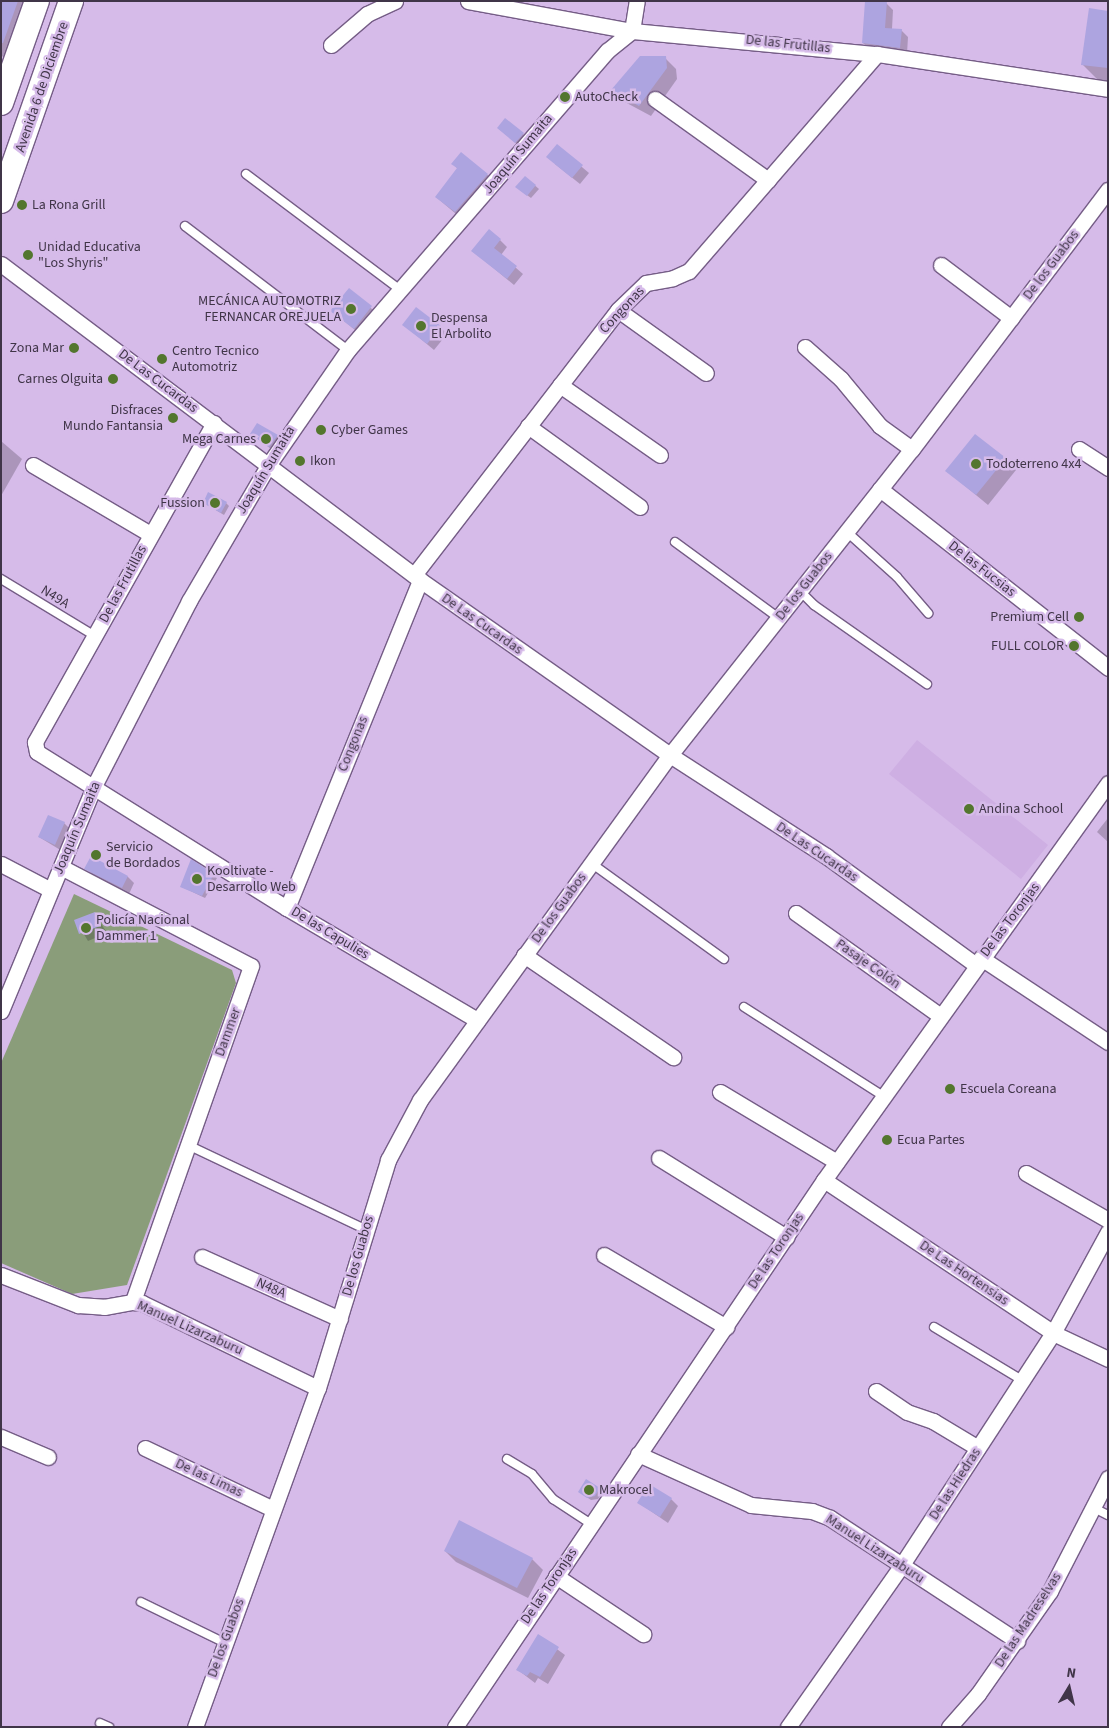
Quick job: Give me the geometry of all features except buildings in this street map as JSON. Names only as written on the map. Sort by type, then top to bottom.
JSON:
[{"type":"main road","points":[[1,103],[37,1]]},
{"type":"main road","name":"Avenida 6 de Diciembre","points":[[1,201],[71,1]]},
{"type":"street","points":[[332,45],[367,14],[395,1]]},
{"type":"street","name":"De las Frutillas","points":[[468,1],[632,31],[877,54],[1108,89]]},
{"type":"street","points":[[632,31],[637,1]]},
{"type":"street","name":"Joaquín Sumaita","points":[[1,1011],[94,786],[189,601],[269,464],[348,350],[402,291],[607,51],[632,31]]},
{"type":"street","name":"Congonas","points":[[286,908],[417,577],[528,426],[618,310],[642,286],[689,271],[877,54]]},
{"type":"street","points":[[655,99],[768,180]]},
{"type":"street","name":"De los Guabos","points":[[195,1727],[318,1388],[340,1319],[365,1229],[388,1160],[407,1123],[439,1070],[670,755],[912,449],[1108,190]]},
{"type":"street","name":"De Las Cucardas","points":[[1,264],[417,577],[670,755],[826,856],[979,962],[1108,1042]]},
{"type":"street","points":[[941,266],[1011,318]]},
{"type":"street","points":[[618,310],[706,373]]},
{"type":"street","points":[[805,347],[841,379],[880,426],[912,449]]},
{"type":"street","points":[[560,385],[660,455]]},
{"type":"street","name":"De las Frutillas","points":[[35,747],[150,534],[214,423]]},
{"type":"street","points":[[528,426],[640,507]]},
{"type":"street","points":[[1079,449],[1108,468]]},
{"type":"street","points":[[33,465],[150,534]]},
{"type":"street","name":"De las Fucsias","points":[[880,490],[1108,668]]},
{"type":"street","name":"De las Capulies","points":[[35,747],[37,752],[286,908],[477,1020]]},
{"type":"street","name":"De las Toronjas","points":[[455,1727],[590,1524],[726,1327],[836,1162],[939,1015],[1108,783]]},
{"type":"street","points":[[1,864],[51,890]]},
{"type":"street","name":"Dammer","points":[[61,867],[250,964],[133,1302]]},
{"type":"street","name":"Pasaje Colón","points":[[796,913],[939,1015]]},
{"type":"street","points":[[524,955],[673,1056]]},
{"type":"street","points":[[720,1092],[836,1162]]},
{"type":"street","points":[[659,1158],[786,1237]]},
{"type":"street","points":[[1026,1172],[1108,1220]]},
{"type":"street","name":"De Las Hortensias","points":[[824,1180],[1053,1333],[1108,1359]]},
{"type":"street","name":"De las Hiedras","points":[[788,1727],[901,1566],[1053,1333],[1108,1232]]},
{"type":"street","points":[[604,1256],[726,1327]]},
{"type":"street","name":"N48A","points":[[202,1257],[340,1319]]},
{"type":"street","name":"Manuel Lizarzaburu","points":[[1,1275],[78,1305],[104,1307],[133,1302],[318,1388]]},
{"type":"street","points":[[876,1391],[907,1412],[933,1421],[978,1448]]},
{"type":"street","points":[[1,1437],[48,1457]]},
{"type":"street","name":"De las Limas","points":[[145,1448],[273,1509]]},
{"type":"street","name":"Manuel Lizarzaburu","points":[[638,1454],[751,1505],[822,1514],[1016,1641]]},
{"type":"street","name":"De las Madreselvas","points":[[950,1727],[978,1694],[1050,1591],[1108,1478]]},
{"type":"street","points":[[556,1576],[643,1634]]},
{"type":"lane","points":[[246,174],[402,291]]},
{"type":"lane","points":[[185,226],[348,350]]},
{"type":"lane","points":[[847,532],[897,577],[928,613]]},
{"type":"lane","points":[[675,542],[779,618]]},
{"type":"lane","name":"N49A","points":[[1,578],[95,636]]},
{"type":"lane","points":[[800,591],[814,605],[927,684]]},
{"type":"lane","points":[[591,864],[724,959]]},
{"type":"lane","points":[[744,1007],[883,1096]]},
{"type":"lane","points":[[188,1145],[365,1229]]},
{"type":"lane","points":[[934,1328],[1022,1380]]},
{"type":"lane","points":[[507,1459],[532,1474],[553,1499],[590,1524]]},
{"type":"lane","points":[[1092,1507],[1108,1515]]},
{"type":"lane","points":[[141,1602],[224,1643]]},
{"type":"lane","points":[[100,1723],[109,1727]]},
{"type":"shaded area","name":"Andina School","points":[[917,740],[1048,845],[1021,879],[889,774]]},
{"type":"green space","points":[[74,894],[232,970],[236,983],[127,1285],[72,1294],[1,1263],[1,1063]]},
{"type":"place","name":"AutoCheck","points":[[565,97]]},
{"type":"place","name":"La Rona Grill","points":[[22,205]]},
{"type":"place","name":"Unidad Educativa \"Los Shyris\"","points":[[28,255]]},
{"type":"place","name":"MECÁNICA AUTOMOTRIZ FERNANCAR OREJUELA","points":[[351,309]]},
{"type":"place","name":"Despensa El Arbolito","points":[[421,326]]},
{"type":"place","name":"Zona Mar","points":[[74,348]]},
{"type":"place","name":"Centro Tecnico Automotriz","points":[[162,359]]},
{"type":"place","name":"Carnes Olguita","points":[[113,379]]},
{"type":"place","name":"Disfraces Mundo Fantansia","points":[[173,418]]},
{"type":"place","name":"Cyber Games","points":[[321,430]]},
{"type":"place","name":"Mega Carnes","points":[[266,439]]},
{"type":"place","name":"Ikon","points":[[300,461]]},
{"type":"place","name":"Todoterreno 4x4","points":[[976,464]]},
{"type":"place","name":"Fussion","points":[[215,503]]},
{"type":"place","name":"Premium Cell","points":[[1079,617]]},
{"type":"place","name":"FULL COLOR","points":[[1074,646]]},
{"type":"place","name":"Andina School","points":[[969,809]]},
{"type":"place","name":"Servicio de Bordados","points":[[96,855]]},
{"type":"place","name":"Kooltivate - Desarrollo Web","points":[[197,879]]},
{"type":"place","name":"Policía Nacional Dammer 1","points":[[86,928]]},
{"type":"place","name":"Escuela Coreana","points":[[950,1089]]},
{"type":"place","name":"Ecua Partes","points":[[887,1140]]},
{"type":"place","name":"Makrocel","points":[[589,1490]]}]
